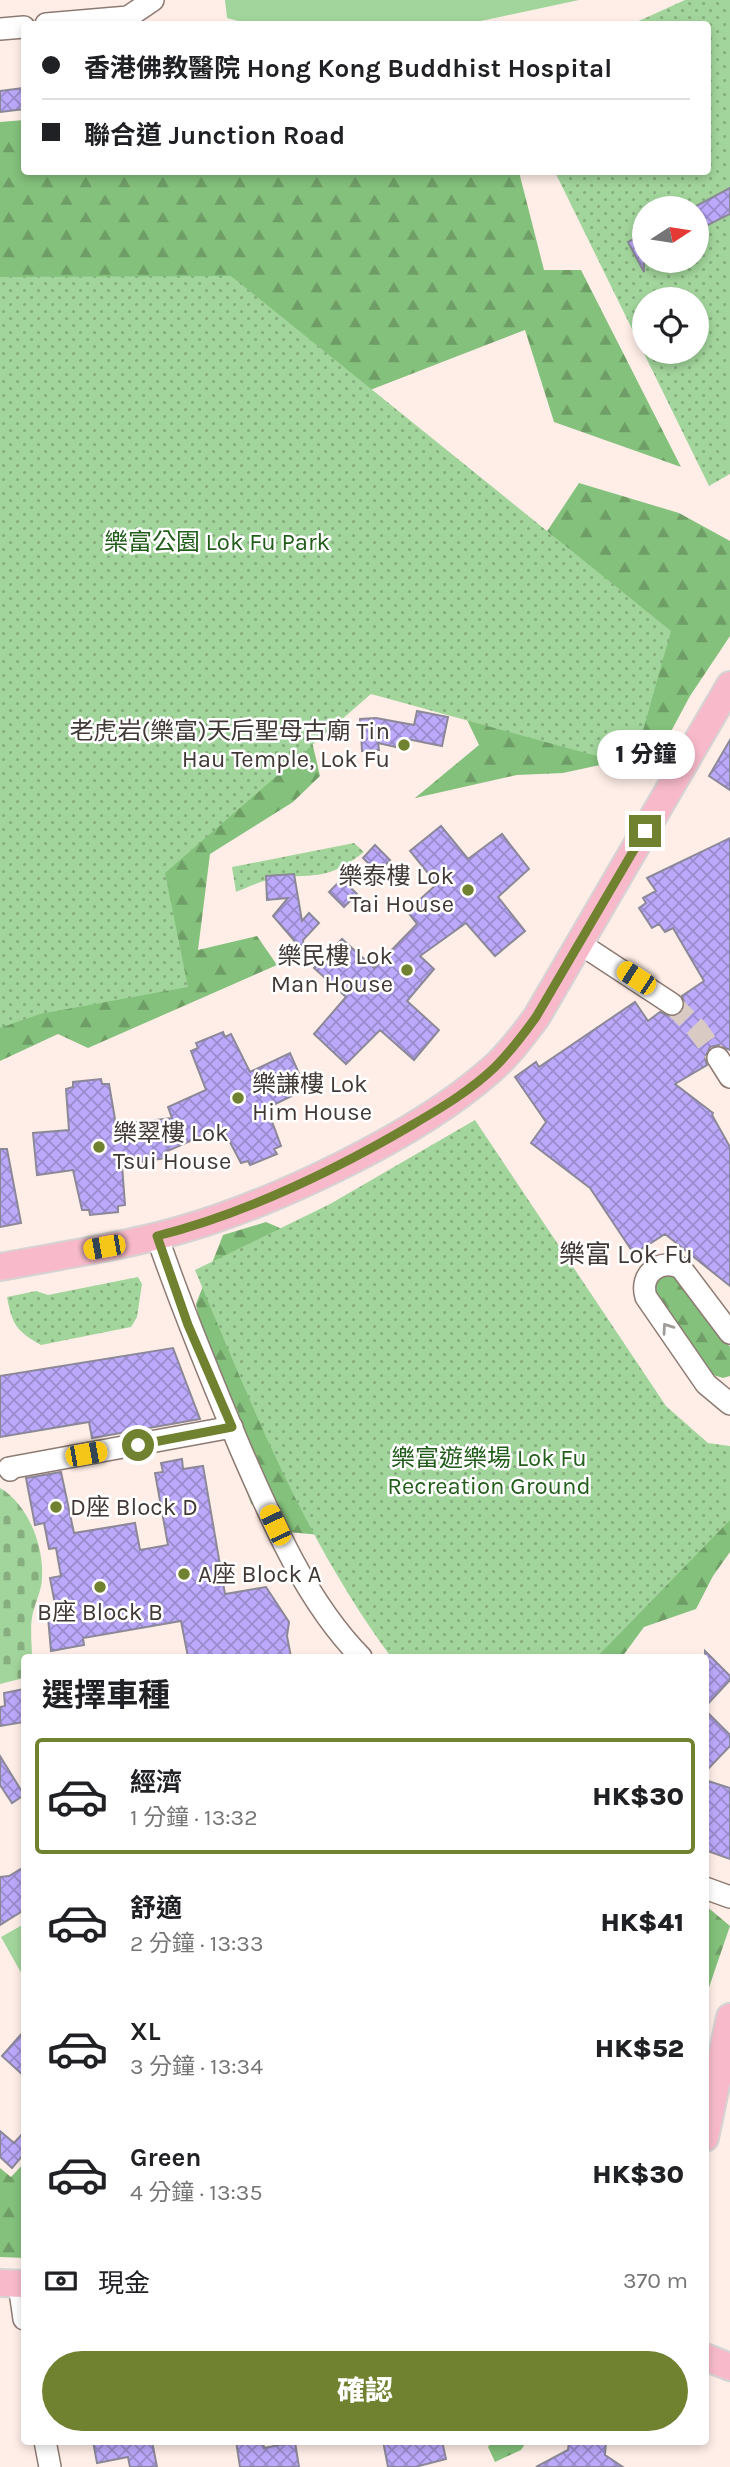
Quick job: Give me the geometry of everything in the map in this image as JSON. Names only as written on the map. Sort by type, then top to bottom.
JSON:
[{"type":"main road","points":[[0,1267],[157,1236],[243,1208],[323,1173],[449,1103],[494,1068],[515,1046],[536,1017],[730,685]]},
{"type":"main road","points":[[709,2119],[730,2017]]},
{"type":"main road","points":[[709,2359],[730,2367]]},
{"type":"street","points":[[81,21],[128,17],[153,0]]},
{"type":"street","points":[[0,29],[21,27]]},
{"type":"street","points":[[579,943],[672,1004]]},
{"type":"street","points":[[718,1058],[730,1077]]},
{"type":"street","points":[[157,1236],[188,1325],[284,1545],[318,1600],[359,1654]]},
{"type":"street","points":[[730,1333],[685,1271],[670,1264],[650,1272],[644,1287],[646,1297],[706,1384],[730,1404]]},
{"type":"street","points":[[706,1384],[715,1388],[730,1386]]},
{"type":"street","points":[[10,1471],[9,1468],[232,1427]]},
{"type":"street","points":[[709,1889],[730,1897]]},
{"type":"street","points":[[14,2283],[21,2308]]},
{"type":"street","points":[[47,2445],[50,2467]]},
{"type":"green space","points":[[225,0],[579,0],[481,21],[238,21],[227,18]]},
{"type":"green space","points":[[685,0],[730,0],[730,474],[709,486],[649,364],[709,364],[709,287],[632,287],[632,329],[556,175],[711,175],[711,21],[639,21]]},
{"type":"green space","points":[[21,120],[21,175],[520,175],[544,270],[581,270],[681,467],[554,422],[525,330],[347,399],[0,391],[0,122]]},
{"type":"green space","name":"樂富公園 Lok Fu Park","points":[[231,276],[671,631],[633,766],[371,694],[165,873],[188,987],[40,1014],[0,1028],[0,277]]},
{"type":"green space","points":[[579,483],[679,513],[730,541],[730,636],[690,696],[660,752],[563,773],[517,775],[415,798],[479,745],[450,684],[399,662],[304,707],[320,776],[293,802],[210,854],[198,950],[257,936],[277,965],[88,1048],[58,1034],[0,1061],[0,859],[530,557]]},
{"type":"green space","points":[[354,843],[364,852],[339,868],[320,874],[267,880],[236,892],[232,867]]},
{"type":"green space","name":"樂富遊樂場 Lok Fu Recreation Ground","points":[[475,1120],[666,1406],[708,1443],[730,1446],[730,1520],[600,1654],[389,1654],[332,1566],[281,1470],[195,1270],[330,1204]]},
{"type":"green space","points":[[266,1222],[301,1237],[321,1535],[288,1532],[251,1504],[231,1446],[238,1411],[208,1363],[196,1304],[223,1235]]},
{"type":"green space","points":[[668,1273],[678,1278],[730,1347],[730,1376],[723,1378],[713,1375],[656,1295],[654,1280]]},
{"type":"green space","points":[[138,1277],[142,1284],[137,1317],[131,1327],[41,1345],[16,1326],[7,1297],[36,1291],[48,1295]]},
{"type":"green space","points":[[730,1479],[730,1552],[713,1576],[696,1609],[644,1627],[624,1654],[560,1654]]},
{"type":"green space","points":[[0,1488],[19,1504],[32,1527],[40,1552],[42,1577],[32,1621],[32,1654],[21,1654],[21,1679],[0,1684]]},
{"type":"green space","points":[[709,1908],[730,1926],[709,1987]]},
{"type":"green space","points":[[21,1926],[21,1973],[1,1937]]},
{"type":"green space","points":[[21,2166],[21,2258],[0,2257],[0,2168],[11,2177]]},
{"type":"green space","points":[[524,2445],[521,2450],[495,2462],[488,2447]]},
{"type":"building","points":[[21,88],[21,109],[0,112],[0,91]]},
{"type":"building","points":[[730,188],[730,214],[709,224],[709,199]]},
{"type":"building","points":[[417,711],[448,717],[442,746],[407,739],[405,749],[378,743],[379,750],[362,751],[360,719],[376,718],[414,725]]},
{"type":"building","points":[[730,740],[730,790],[709,776]]},
{"type":"building","points":[[441,826],[468,859],[502,834],[529,869],[498,897],[525,931],[495,956],[466,923],[420,956],[434,969],[407,1001],[439,1030],[414,1060],[380,1030],[346,1064],[314,1034],[346,997],[314,968],[342,939],[374,968],[417,924],[407,911],[437,884],[410,851]]},
{"type":"building","points":[[730,838],[730,1050],[718,1045],[710,1047],[705,1058],[707,1065],[675,1084],[713,1113],[730,1147],[730,1286],[665,1234],[634,1254],[590,1188],[531,1143],[546,1122],[515,1077],[536,1062],[539,1067],[635,1002],[648,1021],[660,1012],[672,1017],[683,1012],[685,1004],[682,996],[704,981],[673,928],[665,932],[659,924],[652,928],[639,908],[646,903],[643,898],[656,891],[647,878]]},
{"type":"building","points":[[375,845],[390,860],[378,873],[363,858]]},
{"type":"building","points":[[294,874],[302,921],[309,913],[319,923],[303,940],[304,952],[273,916],[288,898],[267,900],[266,876]]},
{"type":"building","points":[[342,879],[357,894],[344,907],[329,892]]},
{"type":"building","points":[[223,1032],[225,1037],[231,1034],[250,1072],[290,1053],[306,1089],[267,1108],[281,1146],[274,1149],[277,1154],[250,1165],[248,1161],[241,1163],[222,1127],[165,1152],[166,1158],[122,1165],[125,1205],[118,1206],[118,1212],[90,1215],[89,1210],[82,1210],[73,1170],[37,1175],[33,1133],[69,1130],[66,1089],[73,1087],[73,1082],[101,1079],[102,1084],[109,1084],[116,1125],[172,1118],[168,1107],[206,1090],[191,1051],[198,1048],[196,1043]]},
{"type":"building","points":[[0,1149],[7,1149],[21,1223],[0,1227]]},
{"type":"building","points":[[173,1348],[200,1419],[92,1438],[89,1422],[0,1437],[0,1376]]},
{"type":"building","points":[[182,1459],[183,1469],[203,1466],[225,1594],[266,1587],[289,1622],[287,1636],[290,1654],[187,1654],[181,1621],[83,1638],[84,1645],[51,1651],[48,1617],[57,1615],[50,1578],[61,1576],[56,1548],[49,1549],[44,1523],[35,1525],[26,1478],[61,1472],[74,1533],[135,1523],[140,1550],[168,1545],[155,1473],[163,1472],[161,1463]]},
{"type":"building","points":[[709,1655],[730,1676],[730,1680],[709,1703]]},
{"type":"building","points":[[21,1690],[21,1722],[0,1726],[0,1707],[5,1706],[4,1693]]},
{"type":"building","points":[[709,1714],[730,1735],[730,1746],[709,1768]]},
{"type":"building","points":[[0,1756],[21,1790],[21,1797],[12,1803],[0,1785]]},
{"type":"building","points":[[709,1781],[730,1788],[730,1859],[709,1851]]},
{"type":"building","points":[[21,1869],[21,1912],[0,1925],[0,1877],[9,1876]]},
{"type":"building","points":[[21,2034],[21,2073],[2,2056]]},
{"type":"building","points":[[0,2131],[14,2143],[21,2135],[21,2158],[12,2168],[0,2157]]},
{"type":"building","points":[[94,2445],[153,2445],[157,2467],[130,2467],[128,2457],[97,2463]]},
{"type":"building","points":[[237,2445],[264,2445],[264,2448],[295,2445],[299,2467],[240,2467]]},
{"type":"building","points":[[384,2445],[443,2445],[446,2459],[415,2467],[388,2467]]},
{"type":"building","points":[[569,2445],[606,2445],[605,2455],[623,2467],[536,2467],[568,2450]]},
{"type":"tunnel","points":[[672,1004],[697,1029],[718,1058]]},
{"type":"place","name":"老虎岩(樂富)天后聖母古廟 Tin Hau Temple, Lok Fu","points":[[404,745]]},
{"type":"place","name":"樂泰樓 Lok Tai House","points":[[468,890]]},
{"type":"place","name":"樂民樓 Lok Man House","points":[[407,970]]},
{"type":"place","name":"樂謙樓 Lok Him House","points":[[238,1098]]},
{"type":"place","name":"樂翠樓 Lok Tsui House","points":[[99,1147]]},
{"type":"place","name":"D座 Block D","points":[[56,1507]]},
{"type":"place","name":"A座 Block A","points":[[184,1574]]},
{"type":"place","name":"B座 Block B","points":[[100,1587]]},
{"type":"district","name":"樂富 Lok Fu","points":[[626,1254]]},
{"type":"route","points":[[138,1445],[232,1427],[188,1325],[157,1236],[243,1208],[323,1173],[449,1103],[494,1068],[515,1046],[536,1017],[645,831]]}]
